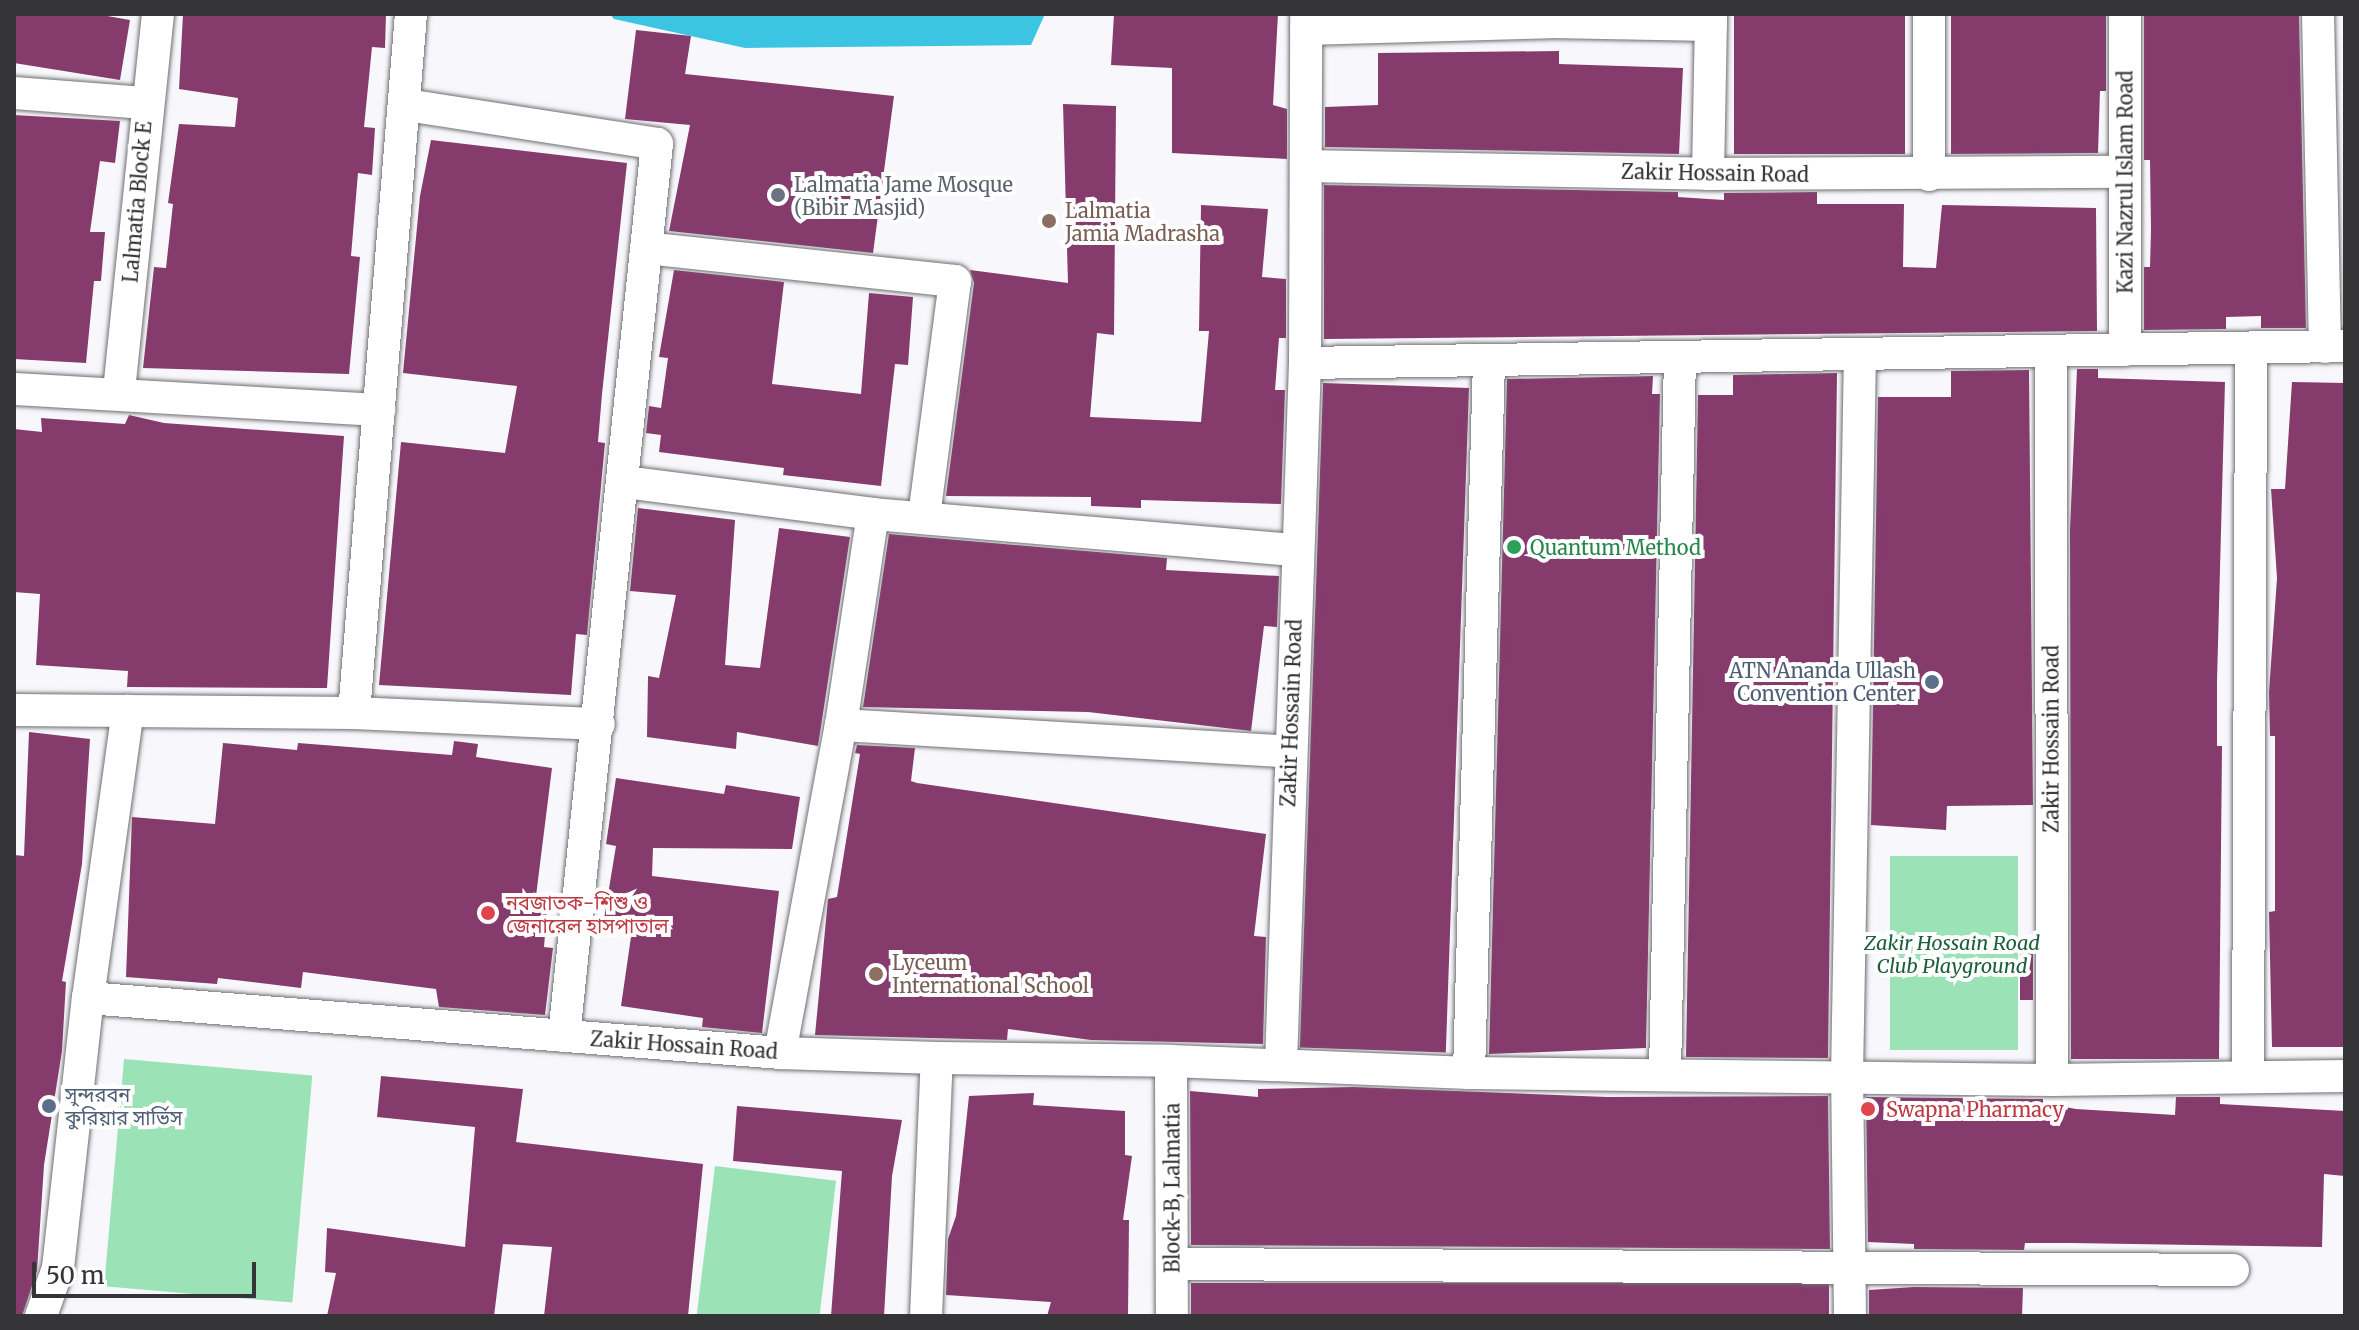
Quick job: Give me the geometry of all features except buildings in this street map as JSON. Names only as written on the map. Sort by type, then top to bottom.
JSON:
[{"type":"street","name":"Lalmatia Block E","points":[[119,391],[145,103],[158,14]]},
{"type":"street","points":[[354,713],[406,105],[411,14]]},
{"type":"street","points":[[1929,14],[1929,175]]},
{"type":"street","name":"Kazi Nazrul Islam Road","points":[[2125,14],[2125,350]]},
{"type":"street","points":[[1305,363],[2335,347],[2318,14]]},
{"type":"street","points":[[1306,22],[1550,18],[1711,20],[1708,174]]},
{"type":"street","name":"Zakir Hossain Road","points":[[1281,1064],[1305,363],[1306,22]]},
{"type":"street","points":[[14,93],[145,103]]},
{"type":"street","points":[[406,105],[657,144],[599,724],[564,1036]]},
{"type":"street","name":"Zakir Hossain Road","points":[[1306,166],[1708,174],[2124,172]]},
{"type":"street","points":[[646,248],[955,281],[924,518]]},
{"type":"street","points":[[2248,1075],[2251,348]]},
{"type":"street","name":"Zakir Hossain Road","points":[[2051,351],[2052,1080]]},
{"type":"street","points":[[1850,1316],[1847,1076],[1860,355]]},
{"type":"street","points":[[1665,1072],[1680,357]]},
{"type":"street","points":[[1469,1073],[1489,360]]},
{"type":"street","points":[[14,389],[119,391],[379,410]]},
{"type":"street","points":[[624,482],[873,514],[1297,550]]},
{"type":"street","points":[[780,1053],[841,725],[873,514]]},
{"type":"street","points":[[14,710],[354,713],[599,724]]},
{"type":"street","points":[[41,1316],[58,1268],[88,998],[128,711]]},
{"type":"street","points":[[841,725],[1290,752]]},
{"type":"street","name":"Zakir Hossain Road","points":[[88,998],[780,1053],[1281,1064],[1469,1073],[1665,1072],[2052,1080],[2345,1076]]},
{"type":"street","points":[[926,1316],[937,1058]]},
{"type":"street","name":"Block-B, Lalmatia","points":[[1171,1061],[1172,1316]]},
{"type":"street","points":[[1173,1264],[2233,1270]]},
{"type":"green space","name":"Zakir Hossain Road Club Playground","points":[[1890,856],[2018,856],[2018,1050],[1890,1050]]},
{"type":"green space","points":[[124,1059],[312,1075],[292,1303],[104,1286]]},
{"type":"green space","points":[[715,1166],[836,1181],[819,1316],[697,1316]]},
{"type":"water","points":[[610,14],[1045,14],[1031,45],[745,48],[614,19]]},
{"type":"place","name":"Lalmatia Jame Mosque (Bibir Masjid)","points":[[778,195]]},
{"type":"place","name":"Lalmatia Jamia Madrasha","points":[[1049,221]]},
{"type":"place","name":"Quantum Method","points":[[1514,547]]},
{"type":"place","name":"ATN Ananda Ullash Convention Center","points":[[1932,682]]},
{"type":"place","name":"নবজাতক-শিশু ও জেনারেল হাসপাতাল","points":[[488,913]]},
{"type":"place","name":"Lyceum International School","points":[[876,974]]},
{"type":"place","name":"সুন্দরবন কুরিয়ার সার্ভিস","points":[[49,1106]]},
{"type":"place","name":"Swapna Pharmacy","points":[[1868,1109]]}]
